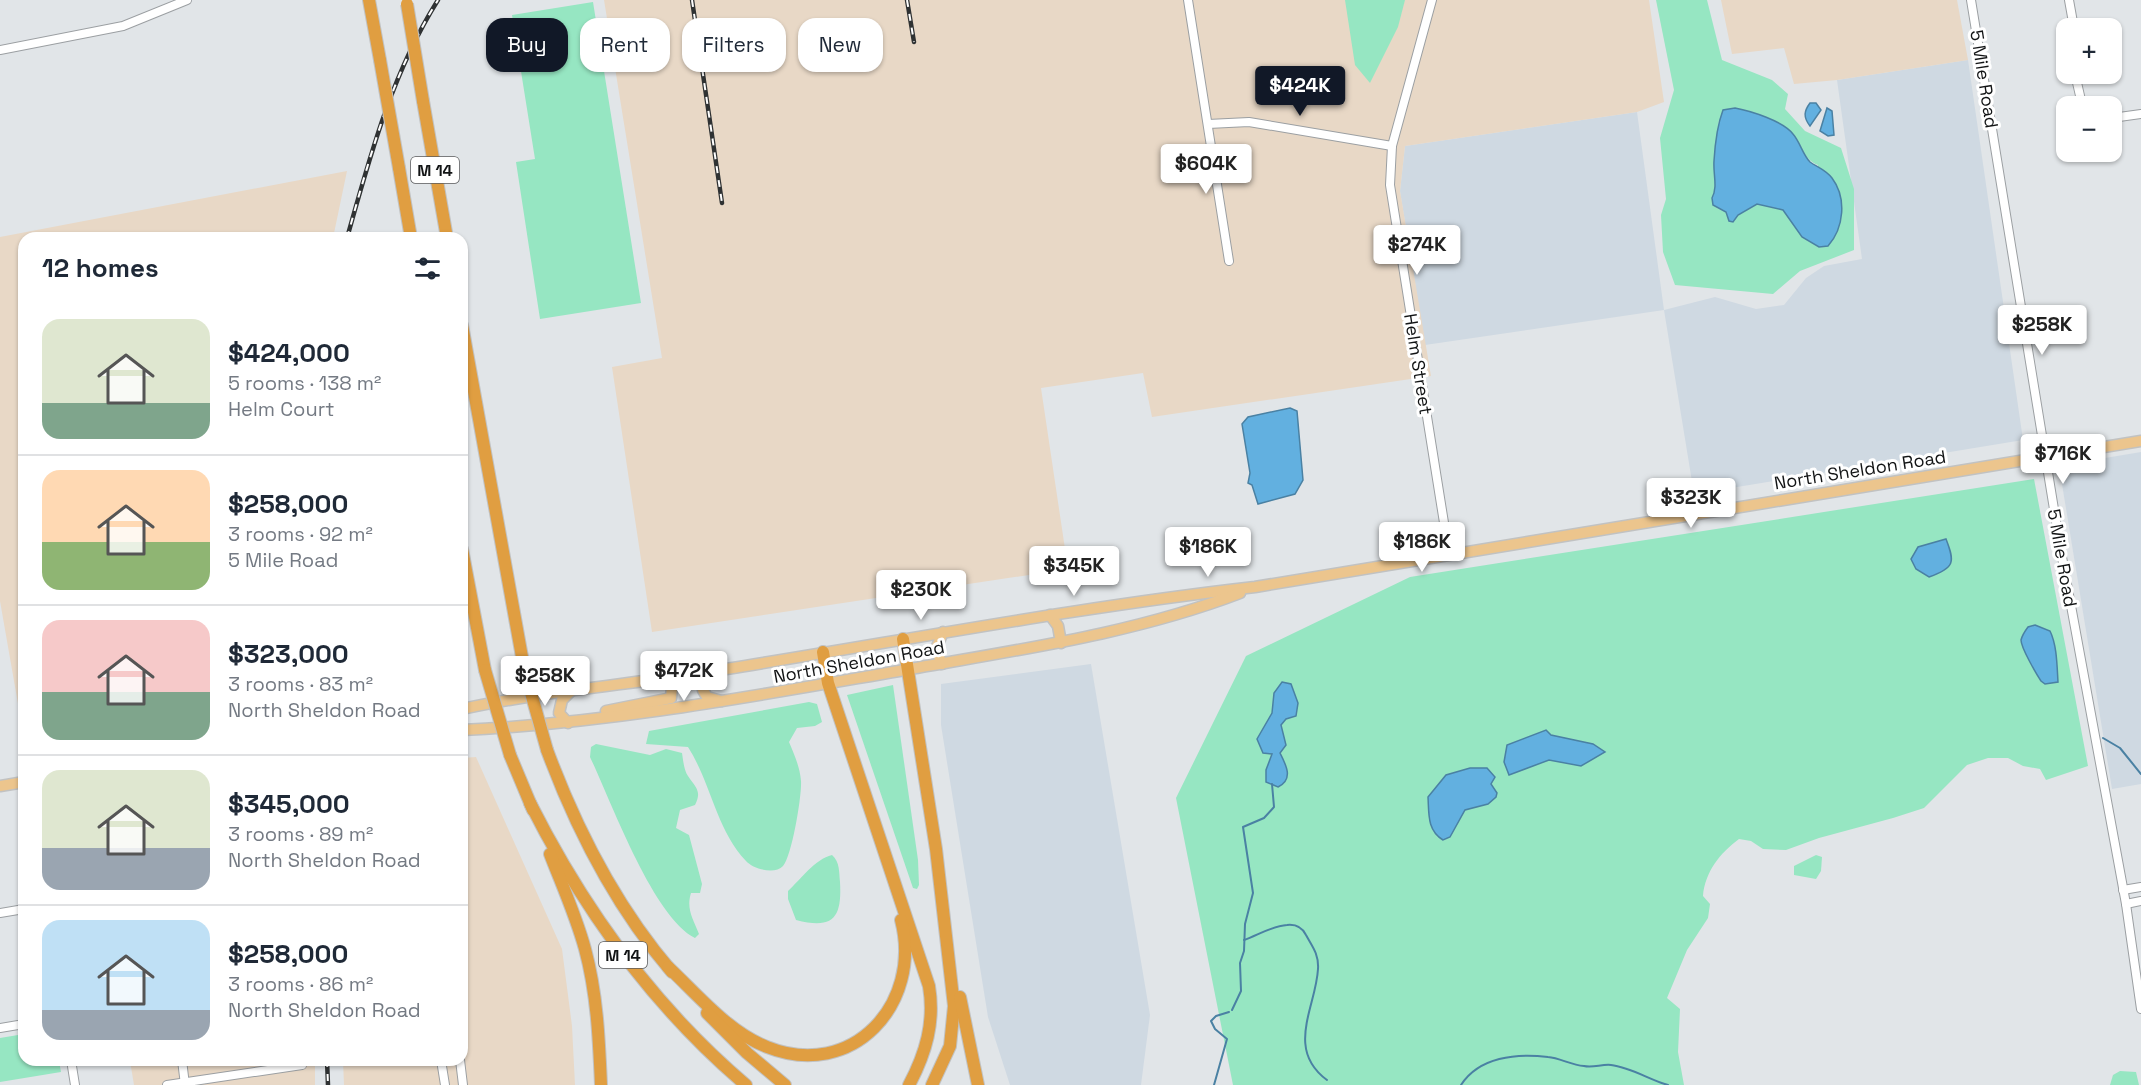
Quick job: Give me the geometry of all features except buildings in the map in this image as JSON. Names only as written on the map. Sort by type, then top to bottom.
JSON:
[{"type":"highway","name":"M 14","points":[[369,0],[410,232]]},
{"type":"highway","name":"M 14","points":[[407,2],[446,232]]},
{"type":"highway","name":"M 14","points":[[468,358],[524,668],[547,750],[563,794],[594,858],[632,919],[668,967],[722,1028],[785,1085]]},
{"type":"highway","name":"M 14","points":[[468,581],[485,670],[510,755],[530,803],[574,883],[617,948],[700,1044],[746,1085]]},
{"type":"highway","points":[[903,639],[943,905],[978,1085]]},
{"type":"highway","points":[[823,652],[828,683],[924,966],[931,995],[932,1016],[927,1045],[909,1085]]},
{"type":"highway","points":[[530,803],[585,949],[598,1024],[601,1085]]},
{"type":"highway","points":[[668,967],[735,1028],[765,1047],[787,1053],[810,1055],[831,1052],[852,1043],[870,1031],[885,1016],[898,995],[905,976],[907,957],[904,933],[884,849]]},
{"type":"highway","points":[[932,1085],[950,1046],[954,1016],[943,905]]},
{"type":"main road","name":"North Sheldon Road","points":[[468,708],[666,676],[723,670],[1050,615],[1255,587],[2141,441]]},
{"type":"main road","name":"North Sheldon Road","points":[[468,730],[568,723],[729,702],[1061,643],[1209,605],[1255,587]]},
{"type":"main road","points":[[1050,615],[1058,626],[1061,643]]},
{"type":"main road","points":[[942,664],[936,649],[944,632]]},
{"type":"main road","points":[[723,670],[706,680],[703,690],[707,697],[729,702]]},
{"type":"main road","points":[[589,720],[603,712],[665,701],[673,693],[666,676]]},
{"type":"main road","points":[[568,723],[559,713],[559,706],[572,690]]},
{"type":"main road","points":[[0,786],[18,783]]},
{"type":"street","points":[[0,50],[123,26],[187,0]]},
{"type":"street","points":[[1188,0],[1229,261]]},
{"type":"street","name":"Helm Street","points":[[1432,0],[1392,146],[1391,200],[1449,554]]},
{"type":"street","name":"5 Mile Road","points":[[1971,0],[2045,456],[2126,904],[2141,1009]]},
{"type":"street","points":[[2069,0],[2072,18]]},
{"type":"street","points":[[2122,117],[2141,114]]},
{"type":"street","points":[[1208,124],[1249,122],[1392,146]]},
{"type":"street","points":[[2123,890],[2141,887]]},
{"type":"street","points":[[2126,904],[2141,901]]},
{"type":"street","points":[[0,913],[18,910]]},
{"type":"street","points":[[0,1028],[18,1025]]},
{"type":"street","points":[[72,1066],[75,1085]]},
{"type":"street","points":[[183,1066],[185,1084]]},
{"type":"street","points":[[167,1085],[296,1066]]},
{"type":"street","points":[[442,1066],[445,1085]]},
{"type":"street","points":[[461,1066],[463,1085]]},
{"type":"shaded area","points":[[604,0],[1649,0],[1664,102],[1637,112],[1405,146],[1400,191],[1431,376],[1152,417],[1143,373],[1041,388],[1068,569],[652,632],[612,367],[662,358],[616,72],[670,72],[670,18],[607,18]]},
{"type":"shaded area","points":[[1721,0],[1957,0],[1968,60],[1837,80],[1794,84],[1784,48],[1732,54]]},
{"type":"shaded area","points":[[1968,60],[2023,440],[1694,494],[1664,310],[1715,297],[1756,309],[1784,305],[1806,278],[1824,266],[1862,259],[1837,80]]},
{"type":"shaded area","points":[[1637,112],[1664,310],[1425,345],[1400,191],[1405,146]]},
{"type":"shaded area","points":[[347,171],[334,232],[26,232]]},
{"type":"shaded area","points":[[18,234],[18,704],[0,601],[0,237]]},
{"type":"shaded area","points":[[2141,452],[2141,784],[2112,789],[2061,478],[2063,468],[2069,464]]},
{"type":"shaded area","points":[[1091,664],[1150,1015],[1141,1085],[1010,1085],[988,1017],[941,725],[941,684]]},
{"type":"shaded area","points":[[476,757],[562,949],[572,1026],[575,1085],[344,1085],[343,1066],[468,1066],[468,758]]},
{"type":"shaded area","points":[[131,1066],[315,1066],[315,1085],[134,1085]]},
{"type":"green space","points":[[1345,0],[1405,0],[1398,27],[1370,83],[1355,65]]},
{"type":"green space","points":[[1656,0],[1707,0],[1722,60],[1772,80],[1788,94],[1785,109],[1805,131],[1841,148],[1854,189],[1854,250],[1800,271],[1773,294],[1675,285],[1663,252],[1661,215],[1666,199],[1660,138],[1674,90]],"holes":[[[1719,120],[1769,123],[1786,129],[1792,133],[1809,159],[1818,165],[1819,247],[1802,237],[1783,210],[1757,204],[1738,215],[1733,222],[1729,221],[1726,212],[1717,208],[1712,198],[1716,191],[1714,164]]]},
{"type":"green space","points":[[593,2],[596,18],[580,18],[580,72],[604,72],[641,303],[540,319],[516,162],[535,159],[521,72],[568,72],[568,18],[512,18],[512,15]]},
{"type":"green space","points":[[2034,479],[2088,766],[2046,780],[2040,769],[2023,766],[2008,758],[1988,758],[1967,765],[1924,808],[1819,838],[1786,850],[1763,849],[1751,841],[1739,839],[1726,850],[1710,871],[1703,896],[1710,904],[1708,918],[1687,950],[1667,998],[1680,1009],[1678,1052],[1684,1085],[1233,1085],[1176,798],[1246,656],[1410,577]]},
{"type":"green space","points":[[893,685],[918,860],[919,885],[917,889],[913,888],[847,695]]},
{"type":"green space","points":[[809,702],[817,704],[822,722],[815,726],[797,728],[789,742],[801,781],[790,850],[783,866],[779,869],[759,868],[746,861],[728,835],[688,747],[646,744],[649,731]]},
{"type":"green space","points":[[596,744],[650,755],[666,749],[682,753],[688,776],[698,793],[695,805],[680,810],[676,828],[689,835],[702,884],[700,893],[691,893],[689,904],[699,934],[695,938],[679,926],[664,907],[635,856],[590,757],[591,747]]},
{"type":"green space","points":[[832,855],[839,871],[840,894],[837,912],[827,922],[809,923],[796,920],[788,899],[788,891],[814,865]]},
{"type":"green space","points":[[1816,855],[1822,857],[1821,871],[1816,879],[1794,875],[1794,866]]},
{"type":"green space","points":[[18,1035],[18,1066],[60,1066],[61,1072],[0,1082],[0,1038]]},
{"type":"green space","points":[[2120,1071],[2136,1072],[2139,1085],[2110,1085],[2113,1075]]},
{"type":"water","points":[[1810,103],[1816,103],[1821,110],[1810,126],[1805,114]]},
{"type":"water","points":[[1735,108],[1766,117],[1788,129],[1810,162],[1832,178],[1840,195],[1842,213],[1837,231],[1828,246],[1819,247],[1802,237],[1783,210],[1757,204],[1738,215],[1733,222],[1729,221],[1726,212],[1713,205],[1714,155],[1719,122],[1723,110]]},
{"type":"water","points":[[1827,108],[1832,111],[1834,135],[1828,136],[1820,131]]},
{"type":"water","points":[[1290,408],[1297,411],[1303,480],[1295,494],[1258,504],[1252,485],[1248,483],[1250,473],[1242,424],[1248,417]]},
{"type":"water","points":[[1946,539],[1951,553],[1951,563],[1948,567],[1929,577],[1916,569],[1911,559],[1918,547]]},
{"type":"water","points":[[2035,625],[2050,631],[2054,643],[2058,682],[2045,684],[2041,681],[2024,649],[2021,640],[2023,635],[2028,627]]},
{"type":"water","points":[[1282,682],[1291,684],[1298,703],[1296,716],[1286,719],[1281,725],[1286,745],[1280,753],[1287,776],[1283,784],[1278,787],[1266,782],[1266,770],[1272,754],[1263,753],[1257,739],[1272,713],[1274,693]]},
{"type":"water","points":[[1546,730],[1551,735],[1593,744],[1605,752],[1581,766],[1549,760],[1509,775],[1504,762],[1507,745]]},
{"type":"water","points":[[1470,768],[1487,768],[1495,777],[1491,784],[1497,793],[1496,797],[1488,804],[1465,810],[1450,837],[1443,840],[1431,826],[1428,797],[1446,775]]},
{"type":"waterway","points":[[2103,738],[2120,748],[2141,774]]},
{"type":"waterway","points":[[1232,1010],[1241,991],[1240,963],[1244,951],[1245,924],[1253,893],[1243,827],[1264,818],[1274,807],[1272,784]]},
{"type":"waterway","points":[[1244,940],[1281,926],[1293,925],[1303,930],[1315,951],[1318,964],[1305,1041],[1314,1068],[1327,1080]]},
{"type":"waterway","points":[[1214,1085],[1227,1039],[1215,1029],[1211,1021],[1216,1016],[1229,1012]]},
{"type":"waterway","points":[[1461,1085],[1478,1068],[1488,1063],[1523,1056],[1552,1058],[1587,1066],[1618,1066],[1668,1085]]},
{"type":"railway","points":[[349,232],[374,146],[395,86],[438,0]]},
{"type":"railway","points":[[692,0],[722,203]]},
{"type":"railway","points":[[907,0],[914,42]]},
{"type":"railway","points":[[327,1066],[328,1085]]}]
